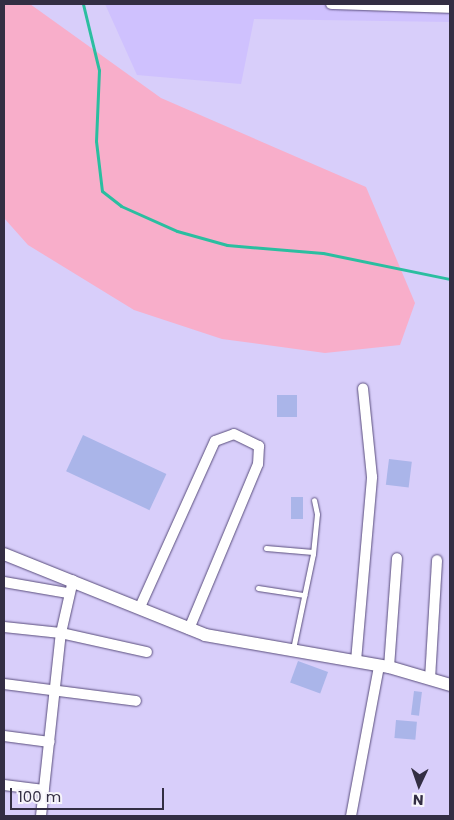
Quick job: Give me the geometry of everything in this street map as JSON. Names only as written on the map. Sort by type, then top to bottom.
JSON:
[{"type":"street","points":[[331,4],[450,8]]},
{"type":"street","points":[[356,661],[372,476],[363,388]]},
{"type":"street","points":[[140,608],[215,441],[224,434],[234,434],[259,446],[258,464],[188,629]]},
{"type":"street","points":[[4,554],[73,580],[188,629],[384,666],[450,685]]},
{"type":"street","points":[[351,816],[384,666],[397,558]]},
{"type":"street","points":[[430,679],[437,560]]},
{"type":"street","points":[[41,816],[61,633],[68,592],[73,580]]},
{"type":"street","points":[[4,582],[68,592]]},
{"type":"street","points":[[4,627],[61,633],[147,652]]},
{"type":"street","points":[[4,684],[136,701]]},
{"type":"street","points":[[4,736],[50,742]]},
{"type":"street","points":[[4,785],[44,790]]},
{"type":"lane","points":[[293,649],[313,552],[317,514],[314,500]]},
{"type":"lane","points":[[266,548],[313,552]]},
{"type":"lane","points":[[258,588],[304,595]]},
{"type":"shaded area","points":[[4,4],[30,4],[161,98],[366,187],[415,303],[400,345],[325,353],[222,339],[134,310],[28,245],[4,218]]},
{"type":"shaded area","points":[[105,4],[450,4],[450,22],[254,19],[241,84],[137,75]]},
{"type":"building","points":[[277,395],[297,395],[297,417],[277,417]]},
{"type":"building","points":[[83,435],[166,474],[149,510],[66,471]]},
{"type":"building","points":[[389,459],[412,462],[409,488],[386,485]]},
{"type":"building","points":[[291,497],[303,497],[303,519],[291,519]]},
{"type":"building","points":[[298,661],[328,672],[320,694],[290,683]]},
{"type":"building","points":[[414,691],[422,692],[419,716],[411,715]]},
{"type":"building","points":[[396,720],[417,722],[415,740],[394,738]]},
{"type":"waterway","points":[[83,4],[99,70],[96,141],[102,191],[121,206],[177,231],[227,245],[323,253],[450,279]]}]
